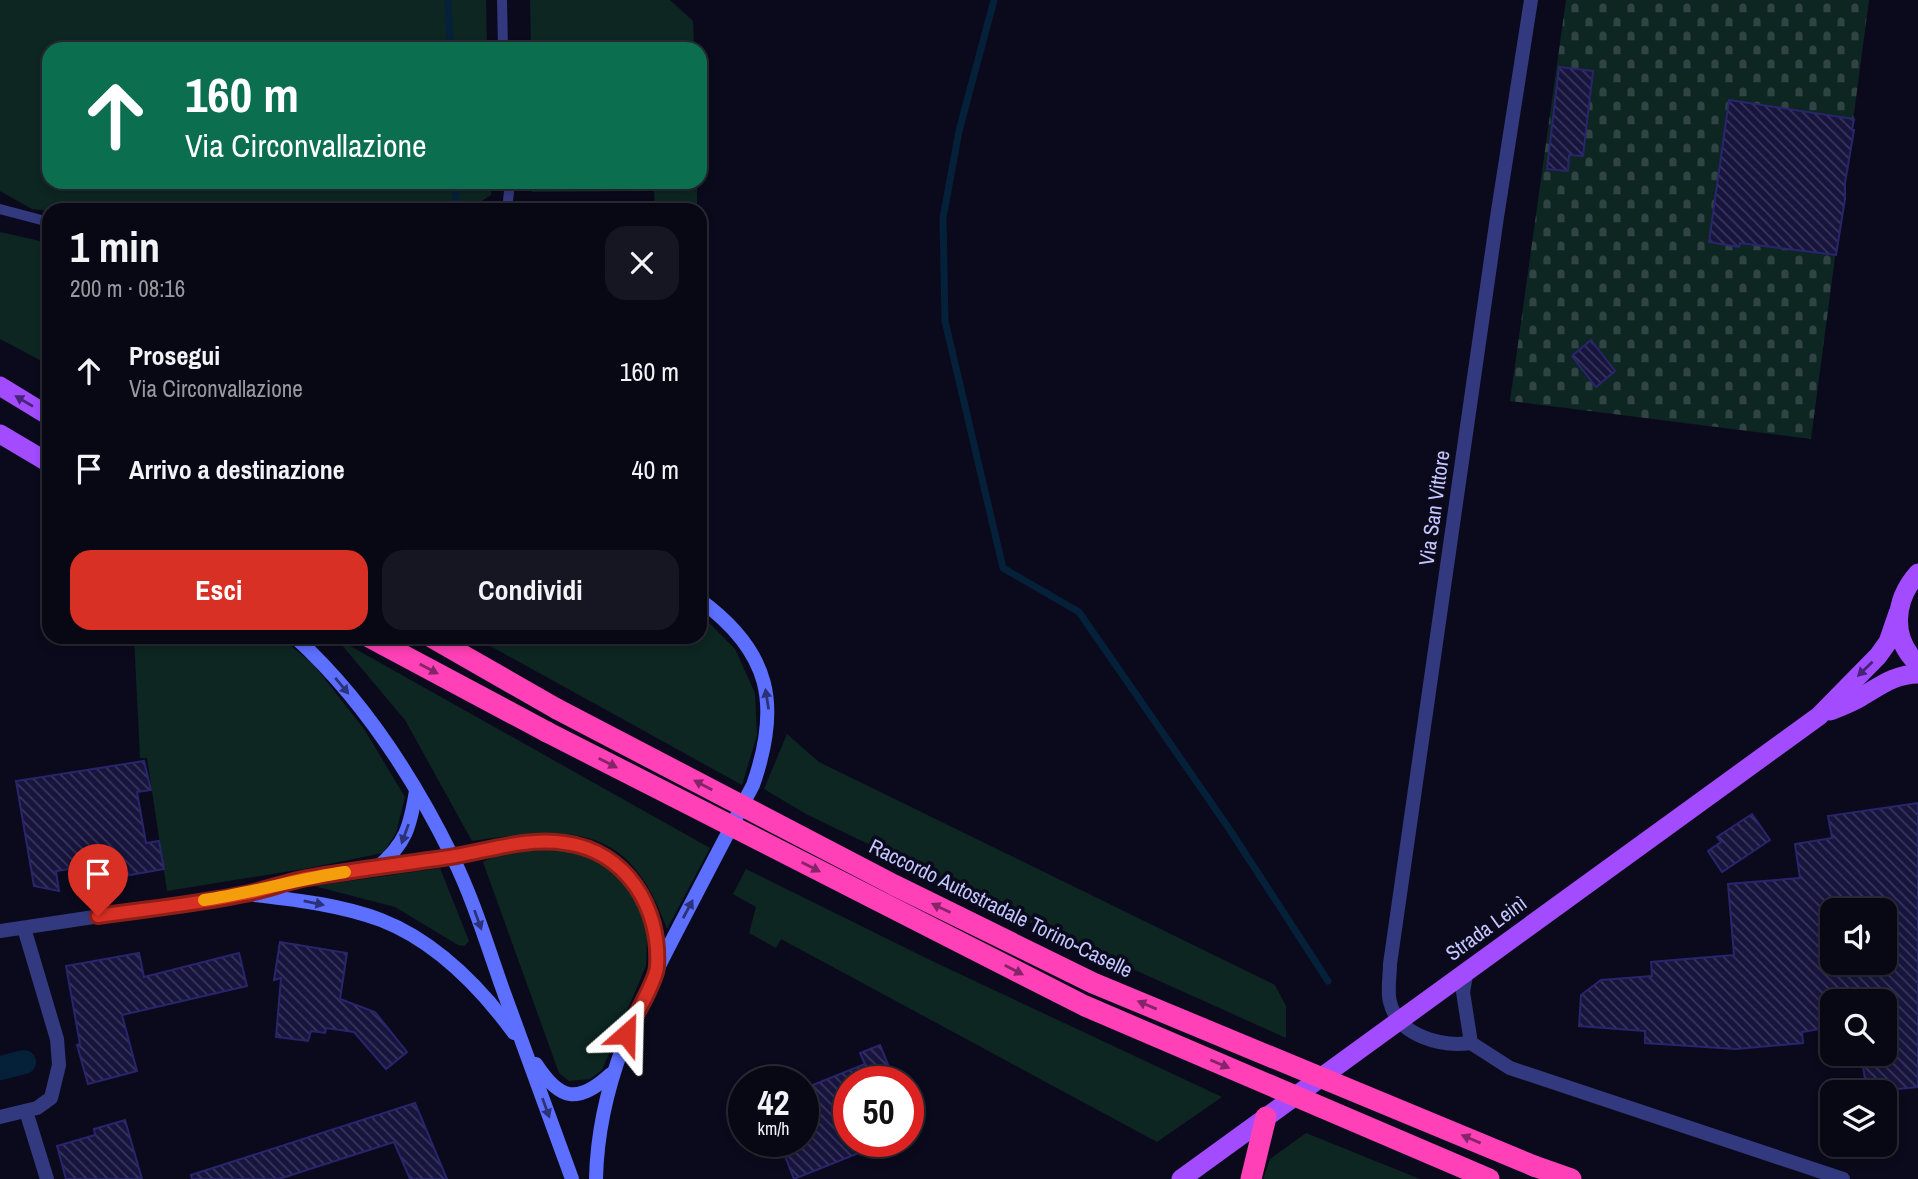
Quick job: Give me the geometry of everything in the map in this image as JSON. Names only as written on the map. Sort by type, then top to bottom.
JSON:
[{"type":"highway","points":[[382,644],[547,732],[1085,1006],[1489,1179]]},
{"type":"highway","name":"Raccordo Autostradale Torino-Caselle","points":[[443,644],[556,709],[894,885],[1093,983],[1571,1179]]},
{"type":"highway","points":[[1251,1179],[1266,1117]]},
{"type":"main road","points":[[0,387],[42,412]]},
{"type":"main road","points":[[0,434],[42,459]]},
{"type":"main road","name":"Strada Leinì","points":[[1181,1179],[1819,716],[1878,656],[1888,642],[1901,598],[1918,573]]},
{"type":"main road","points":[[596,1179],[596,1153],[603,1111],[612,1073],[626,1034],[753,785],[764,754],[769,708],[764,681],[754,658],[732,629],[707,605]]},
{"type":"main road","points":[[1898,613],[1899,631],[1905,648],[1918,664]]},
{"type":"main road","points":[[302,644],[341,685],[373,726],[416,791],[452,857],[476,913],[572,1179]]},
{"type":"main road","name":"Strada Leinì","points":[[1819,716],[1858,699],[1887,681],[1907,674],[1918,674]]},
{"type":"main road","points":[[378,867],[400,846],[412,814],[416,791]]},
{"type":"main road","points":[[247,894],[304,879],[378,867],[539,842],[565,843],[588,848],[608,858],[627,874],[643,896],[654,925],[657,969]]},
{"type":"main road","points":[[247,894],[297,900],[382,920],[421,941],[466,977],[498,1012],[554,1088],[568,1094],[580,1094],[595,1088],[612,1073]]},
{"type":"street","name":"Via San Vittore","points":[[1398,1021],[1390,1001],[1390,964],[1497,217],[1531,0]]},
{"type":"street","points":[[0,931],[247,894]]},
{"type":"street","points":[[0,1117],[37,1108],[51,1098],[59,1065],[57,1039],[24,928]]},
{"type":"street","points":[[1467,970],[1463,992],[1471,1043]]},
{"type":"street","points":[[1398,1021],[1420,1036],[1452,1045],[1471,1043],[1510,1068],[1534,1077],[1843,1179]]},
{"type":"street","points":[[26,1111],[47,1179]]},
{"type":"lane","points":[[502,0],[503,42]]},
{"type":"lane","points":[[0,209],[42,220]]},
{"type":"green space","points":[[0,0],[486,0],[487,42],[42,42],[42,189],[491,189],[491,195],[479,203],[42,203],[42,210],[32,209],[0,191]]},
{"type":"green space","points":[[530,0],[670,0],[693,21],[694,42],[531,42]]},
{"type":"green space","points":[[1566,0],[1869,0],[1811,439],[1510,401]]},
{"type":"green space","points":[[532,189],[697,189],[697,203],[655,203],[654,191],[532,192]]},
{"type":"green space","points":[[0,232],[42,241],[42,361],[0,339]]},
{"type":"green space","points":[[707,621],[735,649],[755,693],[757,735],[742,785],[487,644],[707,644]]},
{"type":"green space","points":[[134,644],[289,644],[313,664],[364,729],[405,797],[396,833],[383,853],[167,891],[147,758],[140,758]]},
{"type":"green space","points":[[341,644],[347,644],[710,848],[667,929],[652,894],[634,868],[615,850],[592,839],[567,834],[539,834],[472,841],[405,720]]},
{"type":"green space","points":[[787,734],[819,762],[1275,985],[1286,1006],[1286,1038],[1044,929],[806,814],[764,789]]},
{"type":"green space","points":[[545,849],[587,854],[615,870],[638,902],[647,935],[646,966],[602,1070],[590,1079],[569,1081],[559,1073],[483,862],[496,855]]},
{"type":"green space","points":[[440,868],[469,941],[464,946],[395,907],[314,886]]},
{"type":"green space","points":[[746,869],[932,961],[1222,1097],[1157,1142],[781,939],[776,948],[749,933],[756,907],[733,894]]},
{"type":"green space","points":[[1306,1133],[1420,1179],[1263,1179],[1270,1159]]},
{"type":"building","points":[[1559,67],[1593,71],[1583,156],[1569,155],[1568,171],[1547,169]]},
{"type":"building","points":[[1729,100],[1854,119],[1836,255],[1740,243],[1739,247],[1709,242]]},
{"type":"building","points":[[1591,340],[1615,371],[1596,387],[1572,356]]},
{"type":"building","points":[[144,761],[151,790],[137,792],[146,843],[159,841],[164,869],[119,877],[116,862],[56,871],[59,891],[34,886],[16,781]]},
{"type":"building","points":[[1918,803],[1918,1087],[1897,1089],[1897,1080],[1865,1080],[1863,1066],[1897,1066],[1897,989],[1820,989],[1820,1029],[1802,1032],[1803,1043],[1736,1049],[1645,1043],[1645,1031],[1579,1026],[1581,995],[1601,980],[1652,976],[1651,962],[1734,955],[1728,884],[1800,878],[1795,844],[1832,838],[1828,816]]},
{"type":"building","points":[[1752,814],[1770,840],[1722,872],[1708,851],[1721,842],[1717,837]]},
{"type":"building","points":[[280,942],[347,953],[340,999],[375,1012],[407,1052],[386,1069],[354,1032],[326,1028],[325,1033],[311,1031],[308,1041],[276,1037],[281,978],[274,980]]},
{"type":"building","points":[[139,953],[144,977],[239,953],[247,986],[122,1015],[137,1071],[88,1084],[77,1045],[80,1044],[66,966]]},
{"type":"building","points":[[880,1045],[889,1066],[860,1066],[865,1064],[860,1053]]},
{"type":"building","points":[[833,1077],[833,1157],[849,1157],[794,1179],[785,1157],[819,1157],[819,1083]]},
{"type":"building","points":[[415,1103],[447,1179],[410,1179],[394,1142],[279,1179],[192,1179],[191,1175]]},
{"type":"building","points":[[125,1120],[142,1179],[66,1179],[57,1146],[95,1135],[94,1129]]},
{"type":"waterway","points":[[448,0],[450,42]]},
{"type":"waterway","points":[[994,0],[959,131],[943,218],[945,321],[1003,568],[1079,612],[1230,830],[1328,981]]},
{"type":"waterway","points":[[455,189],[456,203]]},
{"type":"waterway","points":[[0,1068],[24,1062]]},
{"type":"slow traffic","points":[[204,900],[247,894],[304,879],[345,872]]},
{"type":"route","points":[[98,916],[247,894],[304,879],[452,857],[509,845],[539,842],[565,843],[588,848],[608,858],[627,874],[643,896],[654,925],[657,969],[626,1034]]}]
